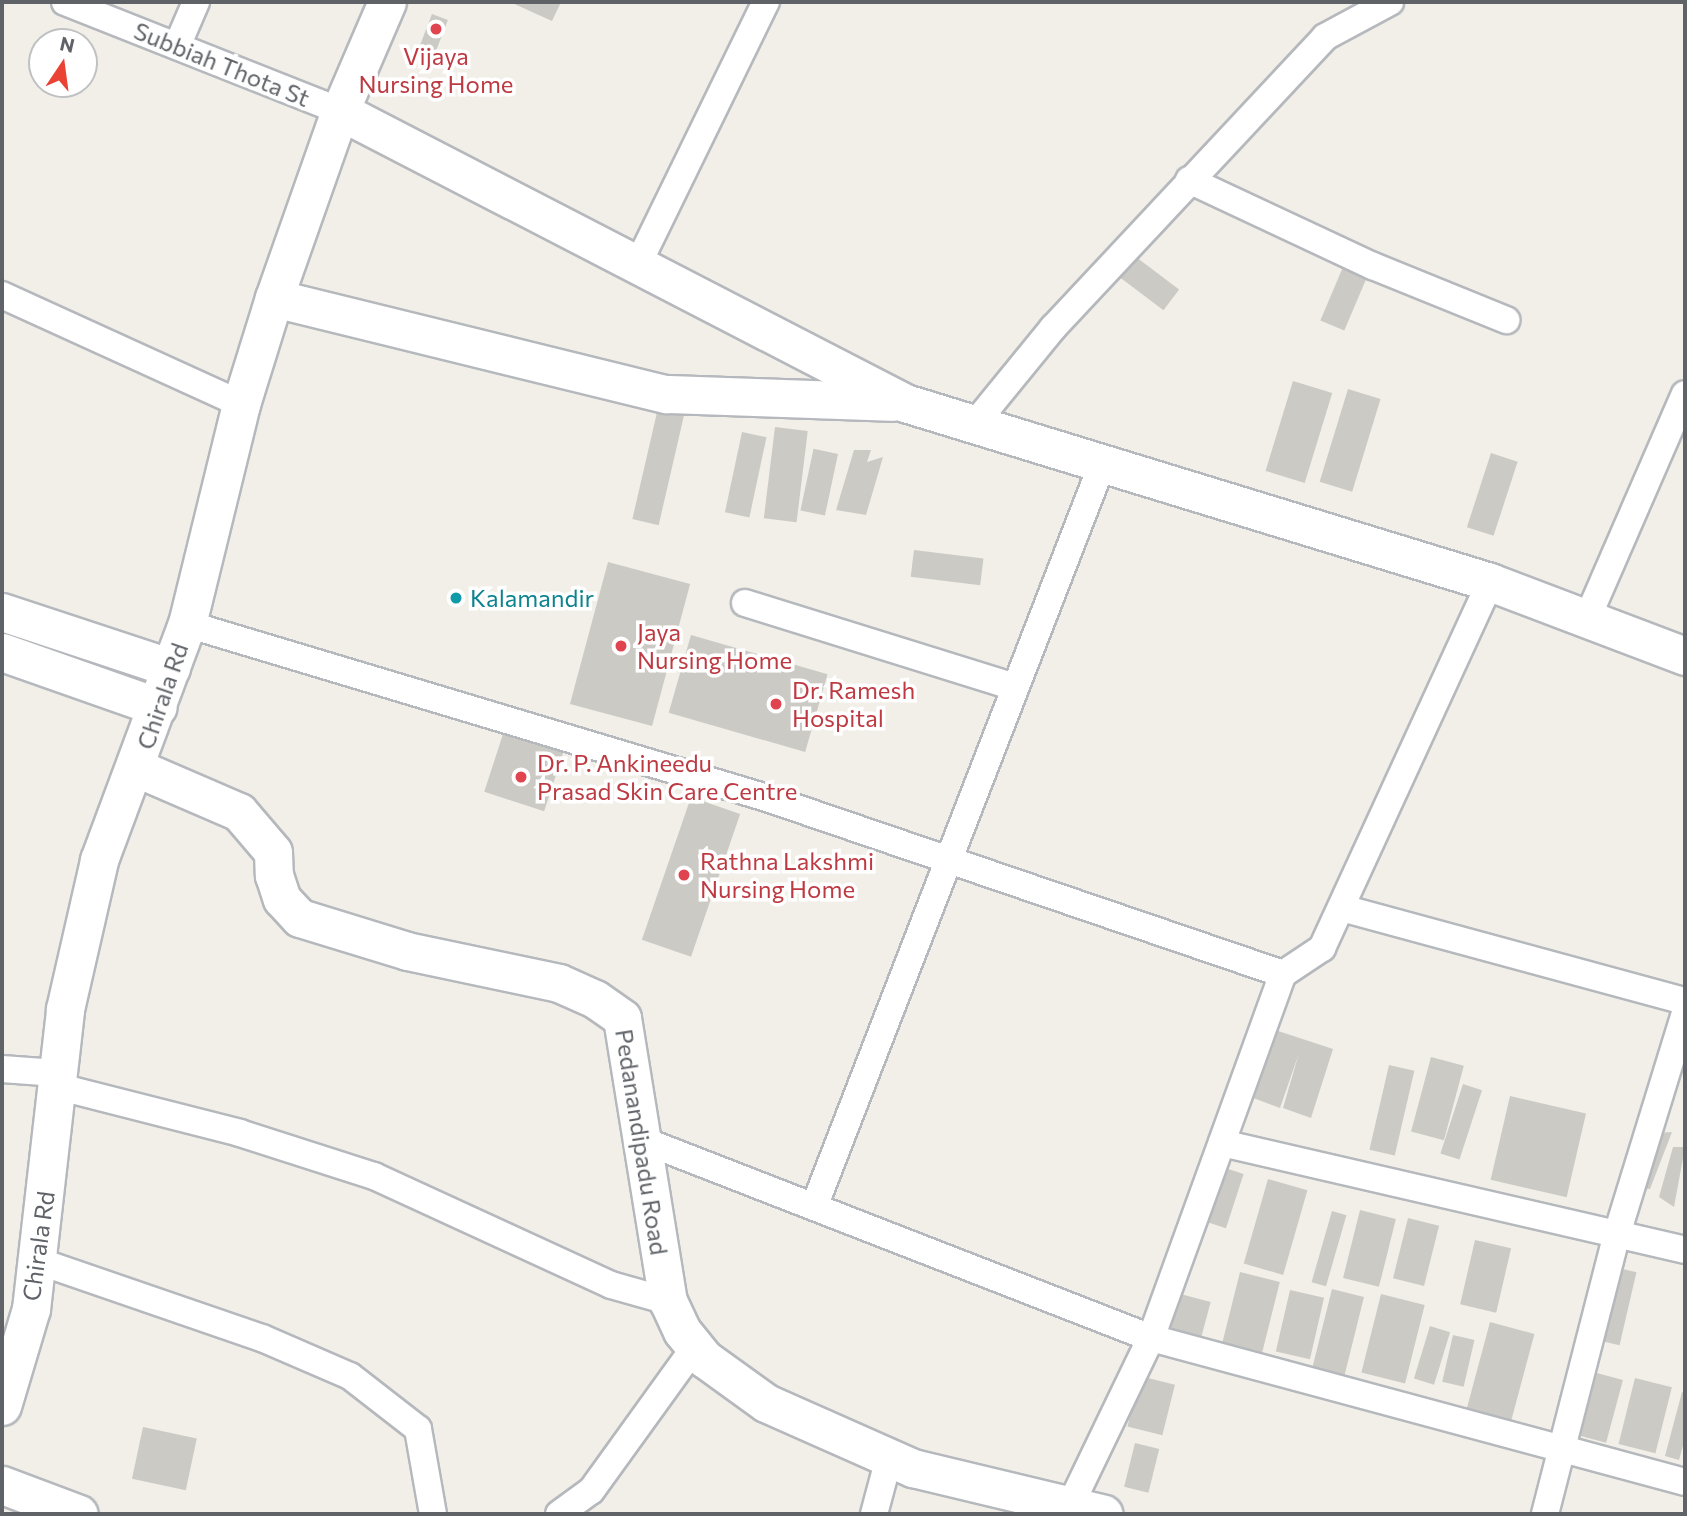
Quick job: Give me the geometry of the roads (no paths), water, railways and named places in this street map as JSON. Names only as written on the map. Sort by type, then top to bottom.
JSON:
[{"type":"main road","name":"Chirala Rd","points":[[2,1406],[31,1309],[68,997],[99,860],[137,768],[187,624],[241,404],[274,298],[341,111],[387,2]]},
{"type":"main road","points":[[341,111],[905,403],[1490,582],[1685,656]]},
{"type":"main road","points":[[274,298],[666,394],[905,403]]},
{"type":"main road","points":[[2,612],[171,668]]},
{"type":"main road","points":[[2,652],[158,707]]},
{"type":"main road","name":"Pedanandipadu Road","points":[[137,768],[239,811],[273,852],[274,875],[282,899],[300,918],[408,951],[559,984],[595,999],[622,1018],[668,1301],[695,1347],[766,1403],[913,1468],[1087,1510]]},
{"type":"main road","points":[[2,1485],[79,1514]]},
{"type":"street","name":"Subbiah Thota St","points":[[65,2],[341,111]]},
{"type":"street","points":[[177,46],[196,2]]},
{"type":"street","points":[[638,264],[766,2]]},
{"type":"street","points":[[973,425],[1053,328],[1325,37],[1390,2]]},
{"type":"street","points":[[1189,180],[1506,320]]},
{"type":"street","points":[[2,295],[241,404]]},
{"type":"street","points":[[1587,618],[1685,394]]},
{"type":"street","points":[[814,1207],[1103,462]]},
{"type":"street","points":[[1087,1510],[1283,974],[1322,947],[1490,582]]},
{"type":"street","points":[[745,603],[1014,687]]},
{"type":"street","points":[[187,624],[766,798],[1283,974]]},
{"type":"street","points":[[1342,908],[1685,1001]]},
{"type":"street","points":[[1545,1514],[1564,1450],[1617,1234],[1685,1013]]},
{"type":"street","points":[[2,1069],[57,1079],[374,1176],[611,1285],[668,1301]]},
{"type":"street","points":[[642,1140],[1151,1338],[1685,1482]]},
{"type":"street","points":[[1222,1143],[1685,1250]]},
{"type":"street","points":[[38,1261],[262,1338],[350,1376],[418,1429],[433,1514]]},
{"type":"street","points":[[559,1514],[591,1491],[695,1347]]},
{"type":"street","points":[[874,1514],[889,1458]]},
{"type":"place","name":"Vijaya Nursing Home","points":[[436,29]]},
{"type":"place","name":"Kalamandir","points":[[456,598]]},
{"type":"place","name":"Jaya Nursing Home","points":[[621,646]]},
{"type":"place","name":"Dr. Ramesh Hospital","points":[[776,704]]},
{"type":"place","name":"Dr. P. Ankineedu Prasad Skin Care Centre","points":[[521,777]]},
{"type":"place","name":"Rathna Lakshmi Nursing Home","points":[[684,875]]}]
